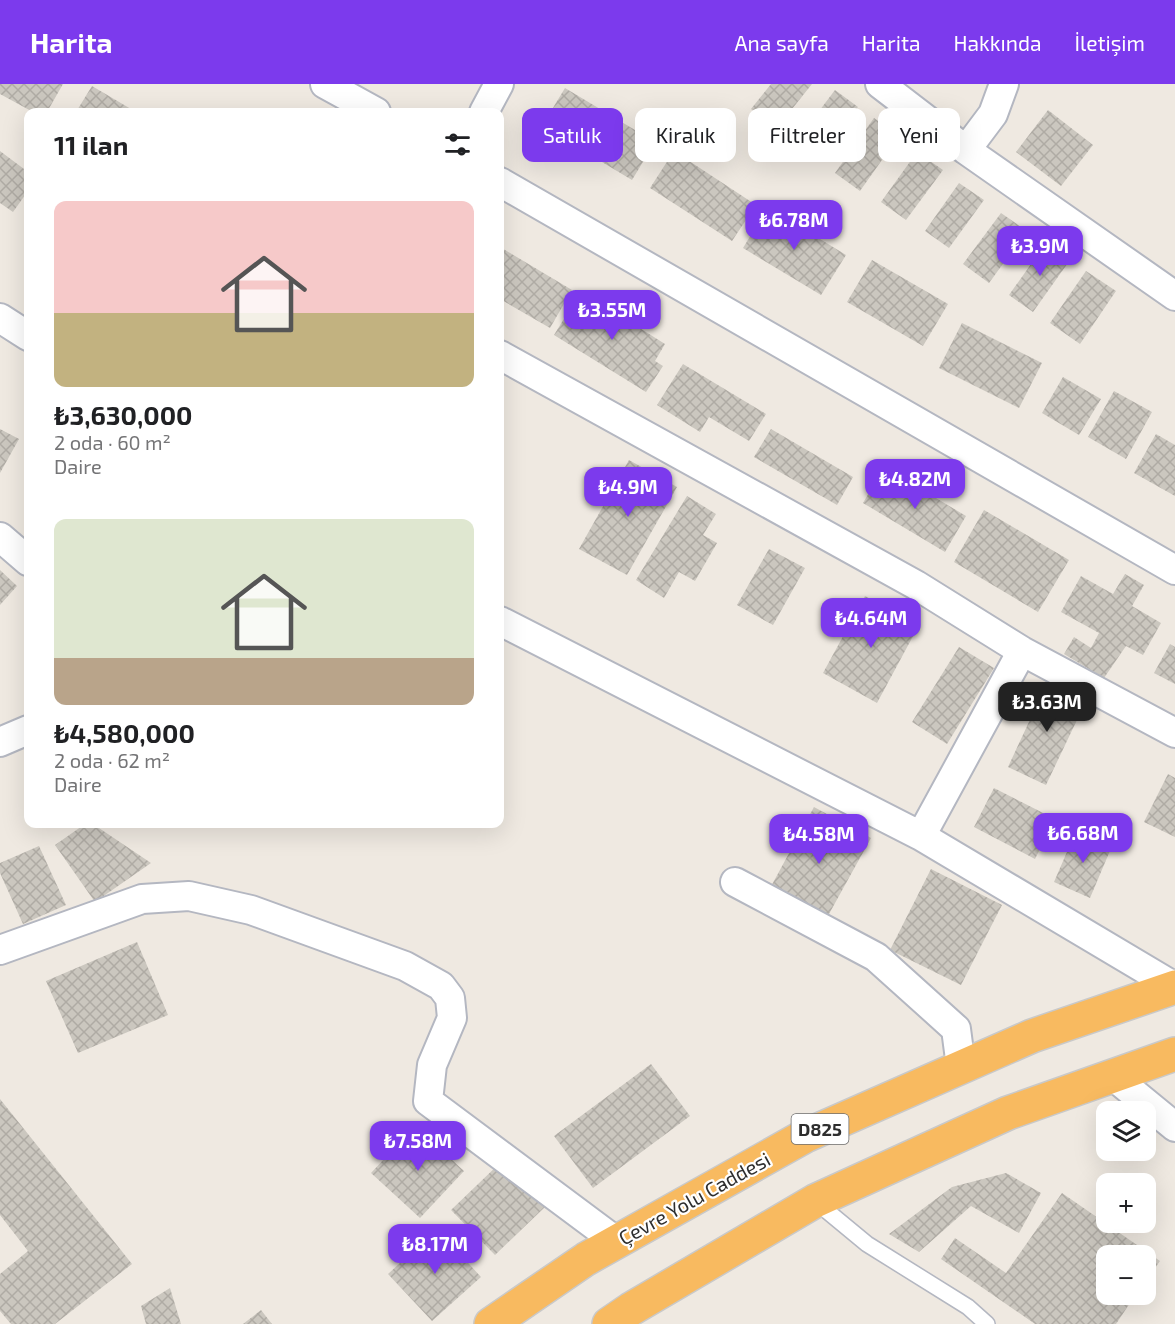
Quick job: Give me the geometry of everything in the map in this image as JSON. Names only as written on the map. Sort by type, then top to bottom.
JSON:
[{"type":"highway","name":"Çevre Yolu Caddesi","points":[[491,1324],[586,1259],[805,1136],[1032,1035],[1175,987]]},
{"type":"highway","points":[[627,1319],[815,1201],[1008,1113],[1175,1054]]},
{"type":"street","points":[[325,84],[369,108]]},
{"type":"street","points":[[486,108],[499,84]]},
{"type":"street","points":[[880,84],[966,150],[1175,296]]},
{"type":"street","points":[[966,150],[993,114],[1005,84]]},
{"type":"street","points":[[504,184],[1175,570]]},
{"type":"street","points":[[0,318],[24,333]]},
{"type":"street","points":[[504,358],[916,585],[1022,651],[1175,733]]},
{"type":"street","points":[[0,537],[24,558]]},
{"type":"street","points":[[504,623],[921,836],[1175,987]]},
{"type":"street","points":[[921,836],[1022,651]]},
{"type":"street","points":[[0,742],[24,732]]},
{"type":"street","points":[[735,882],[876,957],[956,1029],[961,1067]]},
{"type":"street","points":[[0,950],[142,899],[189,896],[251,910],[405,966],[441,986],[450,998],[452,1018],[432,1065],[428,1101],[617,1242]]},
{"type":"street","points":[[1113,1076],[1175,1127]]},
{"type":"lane","points":[[815,1201],[867,1244],[968,1307],[987,1324]]},
{"type":"building","points":[[0,84],[63,84],[49,108],[26,108],[0,94]]},
{"type":"building","points":[[771,84],[812,84],[793,108],[752,108]]},
{"type":"building","points":[[92,86],[129,108],[78,108]]},
{"type":"building","points":[[565,88],[598,108],[553,108]]},
{"type":"building","points":[[835,90],[858,107],[857,108],[821,108]]},
{"type":"building","points":[[1048,110],[1093,145],[1061,186],[1016,152]]},
{"type":"building","points":[[874,118],[878,121],[878,162],[881,162],[860,191],[835,173],[843,162],[866,162],[866,129]]},
{"type":"building","points":[[623,123],[635,130],[635,162],[643,162],[632,180],[602,162],[623,162]]},
{"type":"building","points":[[0,151],[24,169],[24,197],[13,212],[0,203]]},
{"type":"building","points":[[667,162],[691,162],[756,205],[732,241],[650,188]]},
{"type":"building","points":[[910,162],[931,162],[943,170],[906,220],[881,202]]},
{"type":"building","points":[[959,183],[984,200],[949,248],[925,231]]},
{"type":"building","points":[[768,207],[846,255],[821,295],[743,248]]},
{"type":"building","points":[[1001,213],[1027,231],[989,283],[963,264]]},
{"type":"building","points":[[1046,243],[1070,260],[1033,312],[1009,295]]},
{"type":"building","points":[[504,249],[572,290],[550,328],[504,301]]},
{"type":"building","points":[[872,260],[948,304],[923,346],[847,302]]},
{"type":"building","points":[[1086,271],[1116,291],[1080,344],[1050,323]]},
{"type":"building","points":[[581,291],[665,344],[655,361],[663,366],[646,392],[554,335]]},
{"type":"building","points":[[962,323],[1042,363],[1019,408],[939,368]]},
{"type":"building","points":[[683,364],[766,414],[749,441],[709,417],[700,432],[657,405]]},
{"type":"building","points":[[1063,377],[1101,399],[1079,435],[1042,413]]},
{"type":"building","points":[[1114,391],[1152,412],[1126,459],[1088,437]]},
{"type":"building","points":[[0,429],[19,439],[0,473]]},
{"type":"building","points":[[771,429],[853,477],[837,505],[754,457]]},
{"type":"building","points":[[1156,434],[1175,445],[1175,496],[1134,473]]},
{"type":"building","points":[[629,460],[677,487],[627,575],[579,549]]},
{"type":"building","points":[[884,467],[966,516],[945,552],[863,503]]},
{"type":"building","points":[[687,496],[716,514],[703,535],[717,543],[695,581],[679,572],[664,598],[636,580]]},
{"type":"building","points":[[984,510],[1069,560],[1038,612],[954,562]]},
{"type":"building","points":[[769,549],[805,568],[773,625],[737,605]]},
{"type":"building","points":[[0,570],[17,586],[0,605]]},
{"type":"building","points":[[1125,574],[1144,585],[1132,606],[1161,623],[1143,655],[1126,646],[1104,678],[1064,654],[1074,637],[1091,648],[1099,633],[1061,612],[1081,576],[1113,594]]},
{"type":"building","points":[[865,596],[919,625],[877,703],[823,673]]},
{"type":"building","points":[[1170,644],[1175,647],[1175,684],[1154,673]]},
{"type":"building","points":[[959,647],[994,668],[947,744],[912,722]]},
{"type":"building","points":[[1048,681],[1087,699],[1046,785],[1008,767]]},
{"type":"building","points":[[1168,774],[1175,778],[1175,837],[1144,822]]},
{"type":"building","points":[[994,788],[1055,819],[1035,859],[974,827]]},
{"type":"building","points":[[814,807],[871,838],[824,923],[768,892]]},
{"type":"building","points":[[79,828],[99,828],[151,863],[95,902],[55,845]]},
{"type":"building","points":[[1076,831],[1112,846],[1090,898],[1054,882]]},
{"type":"building","points":[[39,846],[66,905],[23,924],[0,873],[0,863]]},
{"type":"building","points":[[931,869],[1002,905],[961,985],[890,950]]},
{"type":"building","points":[[137,942],[168,1015],[78,1053],[46,981]]},
{"type":"building","points":[[651,1064],[690,1116],[593,1188],[554,1136]]},
{"type":"building","points":[[0,1099],[132,1264],[55,1324],[11,1324],[0,1311],[0,1274],[28,1251],[0,1215]]},
{"type":"building","points":[[415,1126],[464,1171],[420,1218],[371,1173]]},
{"type":"building","points":[[501,1162],[545,1207],[495,1255],[451,1210]]},
{"type":"building","points":[[1006,1173],[1041,1193],[1019,1233],[971,1206],[919,1252],[889,1234],[952,1187]]},
{"type":"building","points":[[1062,1193],[1096,1217],[1096,1233],[1120,1233],[1137,1245],[1096,1245],[1096,1305],[1129,1305],[1116,1324],[1035,1324],[941,1259],[955,1238],[1006,1273]]},
{"type":"building","points":[[437,1229],[481,1277],[432,1321],[388,1274]]},
{"type":"building","points":[[170,1288],[181,1324],[146,1324],[141,1306]]},
{"type":"building","points":[[261,1310],[272,1324],[243,1324]]}]
